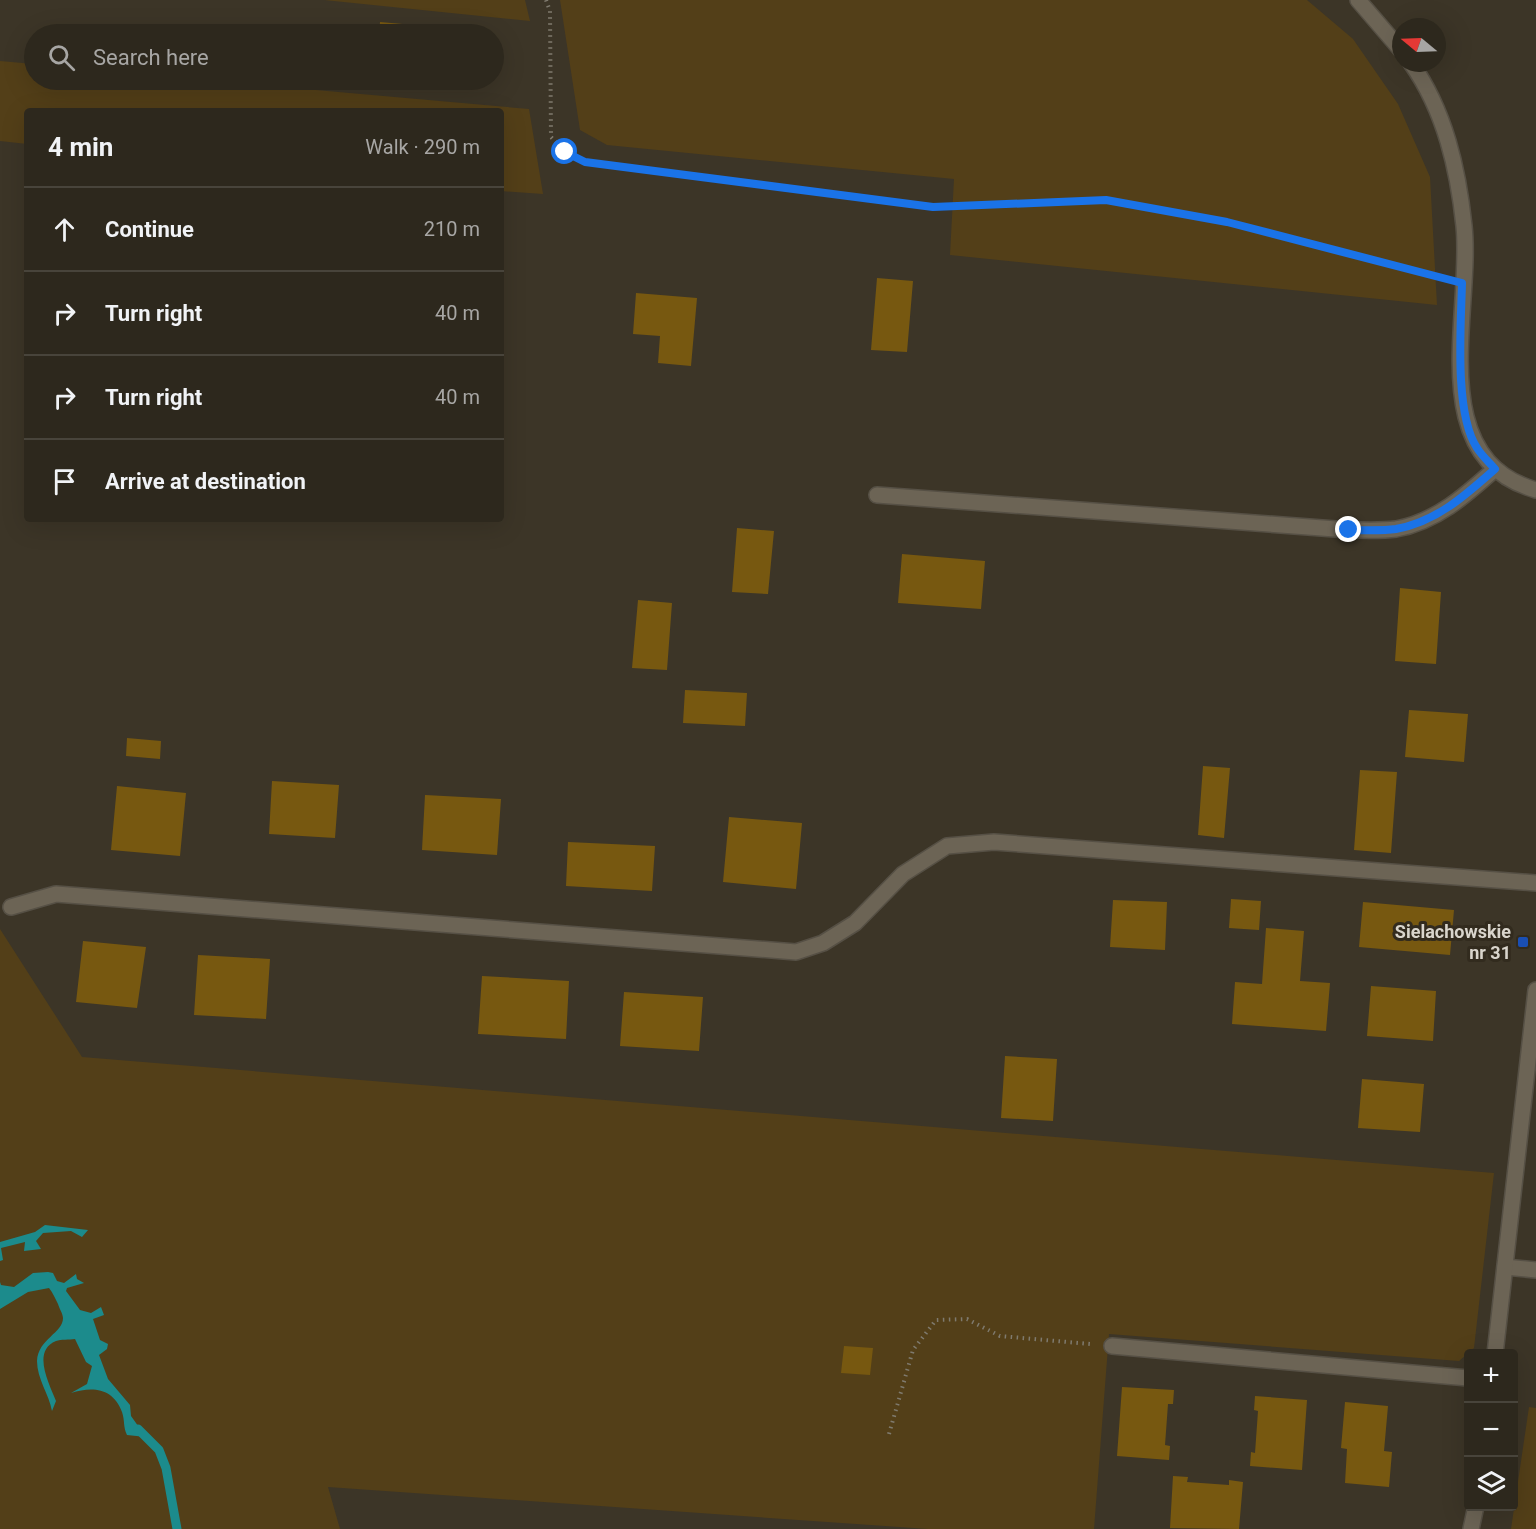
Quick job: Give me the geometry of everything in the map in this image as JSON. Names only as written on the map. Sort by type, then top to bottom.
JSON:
[{"type":"street","points":[[1358,0],[1392,40]]},
{"type":"street","points":[[1417,72],[1444,125],[1456,172],[1464,229],[1460,368],[1464,410],[1476,447],[1495,469],[1524,487],[1536,490]]},
{"type":"street","points":[[877,495],[1349,530],[1396,529],[1430,518],[1461,500],[1495,469]]},
{"type":"street","points":[[11,907],[56,894],[796,952],[823,943],[855,923],[903,874],[947,846],[994,842],[1536,883]]},
{"type":"street","points":[[1495,1349],[1536,990]]},
{"type":"street","points":[[1505,1267],[1536,1270]]},
{"type":"street","points":[[1112,1346],[1464,1378]]},
{"type":"street","points":[[1472,1529],[1475,1511]]},
{"type":"path","points":[[546,0],[550,11],[551,137],[565,152],[585,162],[933,207],[1106,200],[1227,222],[1462,283]]},
{"type":"path","points":[[889,1434],[913,1350],[936,1320],[967,1319],[1000,1336],[1112,1346]]},
{"type":"shaded area","points":[[324,0],[525,0],[530,21]]},
{"type":"shaded area","points":[[560,0],[1307,0],[1353,39],[1398,104],[1430,177],[1437,305],[950,255],[954,179],[607,145],[580,130]]},
{"type":"shaded area","points":[[0,61],[24,63],[24,90],[315,90],[529,109],[543,194],[504,191],[504,108],[24,108],[24,144],[0,141]]},
{"type":"shaded area","points":[[0,929],[82,1057],[1494,1173],[1474,1348],[1464,1349],[1464,1357],[1459,1361],[1109,1334],[1094,1529],[928,1529],[328,1487],[340,1529],[0,1529]]},
{"type":"shaded area","points":[[1529,1407],[1536,1408],[1536,1529],[1511,1529],[1514,1511],[1518,1511],[1518,1482]]},
{"type":"water","points":[[45,1225],[88,1230],[82,1237],[71,1231],[43,1233],[36,1241],[41,1249],[24,1251],[25,1242],[1,1248],[3,1260],[0,1261],[0,1242],[35,1232]]},
{"type":"water","points":[[33,1273],[53,1273],[57,1281],[64,1283],[76,1274],[77,1279],[84,1283],[67,1288],[66,1291],[80,1310],[91,1313],[101,1307],[104,1315],[93,1319],[100,1340],[108,1344],[107,1349],[99,1355],[108,1379],[130,1405],[131,1416],[146,1437],[127,1435],[122,1412],[108,1394],[94,1390],[71,1393],[87,1384],[92,1366],[86,1362],[75,1339],[56,1341],[45,1352],[44,1369],[56,1401],[52,1411],[39,1374],[37,1361],[41,1347],[62,1323],[63,1318],[54,1296],[49,1288],[28,1292],[0,1309],[0,1282],[1,1285],[14,1287]]},
{"type":"building","points":[[380,22],[402,24],[380,24]]},
{"type":"building","points":[[877,278],[913,281],[907,352],[871,350]]},
{"type":"building","points":[[636,293],[697,298],[691,366],[658,363],[660,336],[633,334]]},
{"type":"building","points":[[737,528],[774,531],[768,594],[732,592]]},
{"type":"building","points":[[902,554],[985,561],[981,609],[898,603]]},
{"type":"building","points":[[1400,588],[1441,592],[1436,664],[1395,661]]},
{"type":"building","points":[[638,600],[672,603],[667,670],[632,668]]},
{"type":"building","points":[[685,690],[747,693],[745,726],[683,723]]},
{"type":"building","points":[[1409,710],[1468,714],[1464,762],[1405,757]]},
{"type":"building","points":[[127,738],[161,741],[160,759],[126,756]]},
{"type":"building","points":[[1203,766],[1230,768],[1224,838],[1198,835]]},
{"type":"building","points":[[1360,770],[1397,772],[1391,853],[1354,850]]},
{"type":"building","points":[[272,781],[339,785],[335,838],[269,834]]},
{"type":"building","points":[[117,786],[186,793],[180,856],[111,850]]},
{"type":"building","points":[[425,795],[501,799],[497,855],[422,850]]},
{"type":"building","points":[[729,817],[802,823],[796,889],[723,882]]},
{"type":"building","points":[[568,842],[655,846],[652,891],[566,886]]},
{"type":"building","points":[[1231,899],[1261,901],[1259,930],[1229,928]]},
{"type":"building","points":[[1113,900],[1167,902],[1165,950],[1110,947]]},
{"type":"building","points":[[1363,902],[1454,910],[1450,955],[1359,947]]},
{"type":"building","points":[[1266,928],[1304,931],[1300,981],[1330,983],[1326,1031],[1232,1024],[1235,982],[1262,984]]},
{"type":"building","points":[[83,941],[146,947],[137,1008],[76,1002]]},
{"type":"building","points":[[198,955],[270,959],[266,1019],[194,1015]]},
{"type":"building","points":[[482,976],[569,981],[566,1039],[478,1034]]},
{"type":"building","points":[[1371,986],[1436,991],[1433,1041],[1367,1036]]},
{"type":"building","points":[[624,992],[703,997],[699,1051],[620,1046]]},
{"type":"building","points":[[1005,1056],[1057,1059],[1053,1121],[1001,1118]]},
{"type":"building","points":[[1362,1079],[1424,1084],[1420,1132],[1358,1128]]},
{"type":"building","points":[[844,1346],[873,1348],[870,1375],[841,1373]]},
{"type":"building","points":[[1122,1387],[1174,1390],[1173,1404],[1168,1404],[1165,1445],[1170,1446],[1169,1460],[1117,1456]]},
{"type":"building","points":[[1255,1396],[1307,1400],[1302,1470],[1250,1466],[1251,1452],[1255,1453],[1258,1411],[1254,1410]]},
{"type":"building","points":[[1345,1402],[1388,1406],[1384,1451],[1392,1452],[1389,1487],[1345,1483],[1347,1449],[1341,1448]]},
{"type":"building","points":[[1173,1476],[1188,1477],[1187,1482],[1229,1485],[1229,1480],[1243,1482],[1239,1529],[1170,1528]]},
{"type":"waterway","points":[[138,1429],[159,1450],[166,1468],[177,1529]]},
{"type":"place","name":"Sielachowskie nr 31","points":[[1523,942]]},
{"type":"route","points":[[565,152],[585,162],[933,207],[1106,200],[1227,222],[1462,283],[1460,368],[1464,410],[1476,447],[1495,469],[1461,500],[1430,518],[1396,529],[1349,530]]}]
